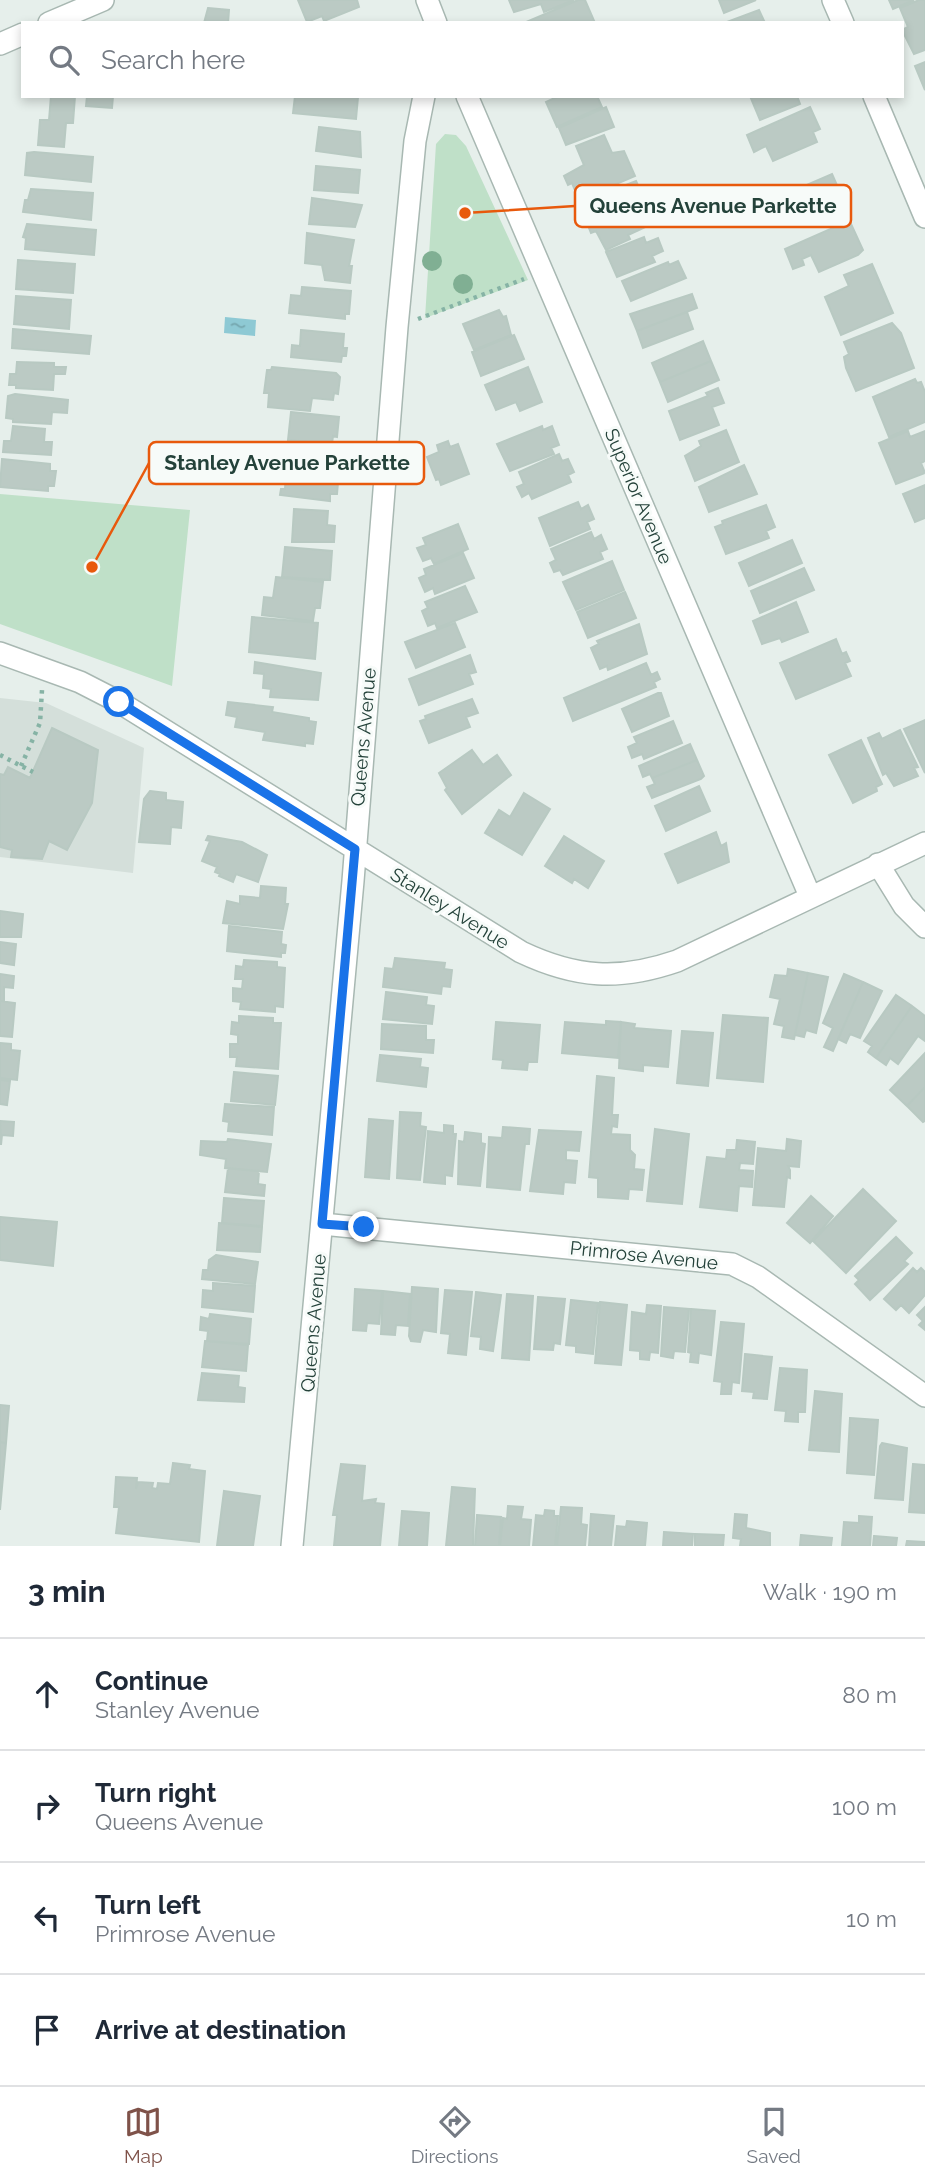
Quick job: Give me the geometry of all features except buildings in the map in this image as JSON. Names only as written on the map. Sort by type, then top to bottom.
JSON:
[{"type":"street","points":[[54,21],[103,0]]},
{"type":"street","points":[[427,0],[435,21]]},
{"type":"street","points":[[833,0],[842,21]]},
{"type":"street","points":[[0,44],[21,35]]},
{"type":"street","name":"Queens Avenue","points":[[292,1546],[355,849],[397,327],[415,141],[424,98]]},
{"type":"street","name":"Superior Avenue","points":[[468,98],[810,896]]},
{"type":"street","points":[[875,98],[925,217]]},
{"type":"street","name":"Stanley Avenue","points":[[0,653],[80,682],[119,702],[521,951],[552,965],[589,974],[630,974],[667,964],[925,844]]},
{"type":"street","points":[[878,864],[904,906],[925,927]]},
{"type":"street","name":"Primrose Avenue","points":[[322,1224],[732,1264],[758,1277],[925,1396]]},
{"type":"path","points":[[397,327],[543,272]]},
{"type":"path","points":[[21,766],[40,723],[45,669]]},
{"type":"path","points":[[0,755],[33,772]]},
{"type":"shaded area","points":[[0,698],[46,703],[144,748],[133,873],[0,857]]},
{"type":"green space","points":[[445,134],[456,135],[466,146],[528,280],[425,318],[436,144]]},
{"type":"green space","points":[[0,494],[190,510],[172,686],[0,624]]},
{"type":"water","points":[[225,317],[256,320],[255,336],[224,333]]},
{"type":"place","name":"Queens Avenue Parkette","points":[[465,213]]},
{"type":"place","name":"Stanley Avenue Parkette","points":[[92,567]]},
{"type":"route","points":[[119,702],[355,849],[322,1224],[364,1227]]}]
